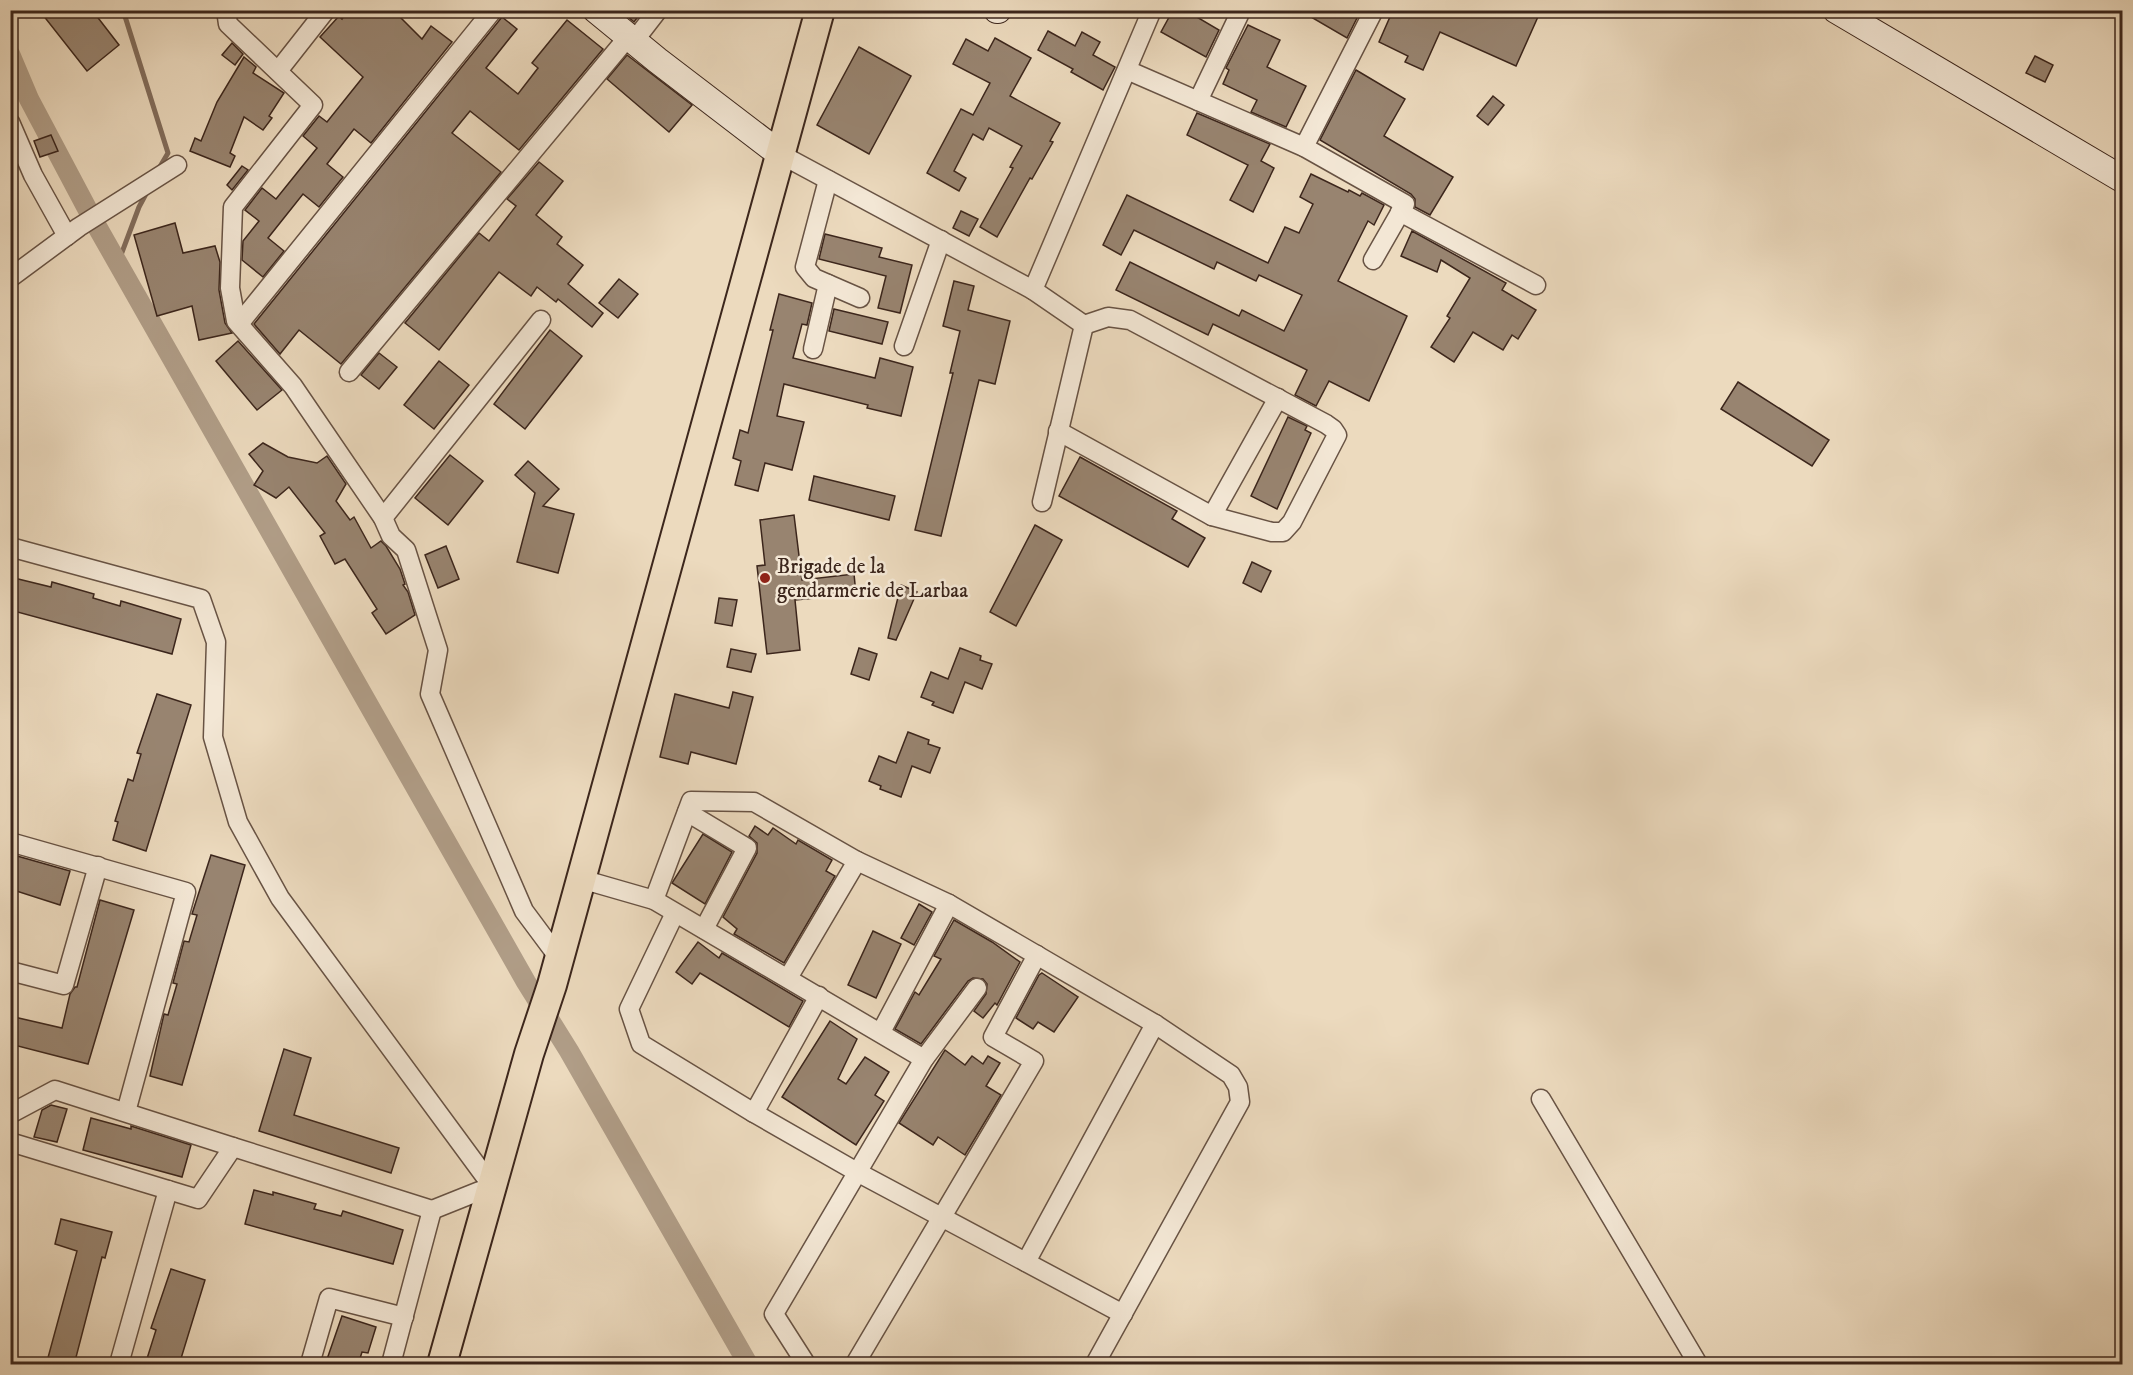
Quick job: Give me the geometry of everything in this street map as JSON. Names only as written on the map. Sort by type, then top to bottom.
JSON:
[{"type":"main road","points":[[596,10],[780,154]]},
{"type":"main road","points":[[442,1365],[529,1054],[581,879],[820,10]]},
{"type":"main road","points":[[1836,10],[2122,179]]},
{"type":"street","points":[[226,10],[228,24],[313,105],[233,207],[230,288],[236,321],[293,386],[383,518],[391,536],[406,550],[438,650],[430,694],[524,911],[555,972]]},
{"type":"street","points":[[278,71],[326,10]]},
{"type":"street","points":[[239,324],[493,10]]},
{"type":"street","points":[[349,372],[658,10]]},
{"type":"street","points":[[1033,290],[1152,10]]},
{"type":"street","points":[[1198,101],[1239,15],[1238,10]]},
{"type":"street","points":[[1304,147],[1374,10]]},
{"type":"street","points":[[1127,70],[1304,147],[1405,204],[1373,260]]},
{"type":"street","points":[[10,122],[33,175],[73,232]]},
{"type":"street","points":[[780,154],[1033,290],[1083,325]]},
{"type":"street","points":[[10,278],[73,232],[177,165]]},
{"type":"street","points":[[828,180],[805,267],[814,278],[860,298]]},
{"type":"street","points":[[1401,212],[1536,285]]},
{"type":"street","points":[[904,346],[941,240]]},
{"type":"street","points":[[813,349],[828,284]]},
{"type":"street","points":[[1058,431],[1212,516],[1272,532],[1283,531],[1292,522],[1337,435],[1326,424],[1130,320],[1108,316],[1083,325]]},
{"type":"street","points":[[383,518],[541,320]]},
{"type":"street","points":[[1042,502],[1083,325]]},
{"type":"street","points":[[1212,516],[1278,398]]},
{"type":"street","points":[[10,547],[201,599],[216,642],[213,737],[238,822],[280,898],[492,1186],[432,1210],[56,1090],[10,1114]]},
{"type":"street","points":[[654,900],[692,801],[754,802],[857,861],[949,904],[1155,1024],[1231,1075],[1238,1087],[1240,1102],[1095,1365]]},
{"type":"street","points":[[687,812],[747,848],[704,929]]},
{"type":"street","points":[[10,842],[186,892],[126,1112]]},
{"type":"street","points":[[788,978],[857,861]]},
{"type":"street","points":[[10,971],[64,985],[98,866]]},
{"type":"street","points":[[581,879],[654,900],[924,1059]]},
{"type":"street","points":[[881,1032],[949,904]]},
{"type":"street","points":[[675,913],[629,1009],[641,1044],[753,1113],[857,1172],[1123,1314]]},
{"type":"street","points":[[855,1365],[1034,1061],[993,1037],[1037,955]]},
{"type":"street","points":[[806,1365],[774,1314],[924,1059],[978,988]]},
{"type":"street","points":[[753,1113],[819,996]]},
{"type":"street","points":[[1026,1262],[1155,1024]]},
{"type":"street","points":[[1541,1100],[1698,1365]]},
{"type":"street","points":[[10,1142],[198,1199],[233,1146]]},
{"type":"street","points":[[119,1365],[168,1190]]},
{"type":"street","points":[[391,1365],[432,1210]]},
{"type":"street","points":[[310,1365],[329,1298],[404,1317]]},
{"type":"building","points":[[39,10],[92,10],[119,45],[87,71]]},
{"type":"building","points":[[348,10],[393,10],[422,39],[431,26],[452,42],[371,143],[354,129],[327,164],[343,177],[319,207],[303,194],[268,238],[284,251],[263,277],[242,260],[243,241],[259,221],[245,210],[262,188],[276,199],[317,148],[303,136],[319,116],[327,122],[363,77],[320,37],[339,16],[342,19]]},
{"type":"building","points":[[620,10],[643,10],[634,22]]},
{"type":"building","points":[[1173,10],[1185,10],[1219,30],[1206,57],[1161,32]]},
{"type":"building","points":[[1299,10],[1361,10],[1347,38]]},
{"type":"building","points":[[1393,10],[1541,10],[1516,66],[1440,32],[1423,70],[1405,62],[1408,56],[1379,42]]},
{"type":"building","points":[[502,17],[517,29],[486,68],[518,94],[538,68],[532,63],[567,20],[603,49],[519,150],[470,111],[452,133],[501,172],[341,364],[299,330],[280,354],[254,324]]},
{"type":"building","points":[[1248,25],[1280,40],[1267,67],[1306,86],[1286,127],[1251,112],[1257,100],[1223,84],[1229,70],[1226,68]]},
{"type":"building","points":[[1048,31],[1075,46],[1082,32],[1100,42],[1093,55],[1115,67],[1103,90],[1071,72],[1073,69],[1038,50]]},
{"type":"building","points":[[995,38],[1031,58],[1010,96],[1060,123],[1050,141],[1053,142],[997,237],[980,227],[1013,168],[1010,167],[1022,146],[989,128],[983,140],[973,134],[954,171],[966,178],[959,191],[927,173],[961,109],[973,115],[990,83],[953,64],[966,39],[988,51]]},
{"type":"building","points":[[232,43],[243,54],[235,65],[222,55]]},
{"type":"building","points":[[859,47],[911,76],[869,154],[817,125]]},
{"type":"building","points":[[627,55],[692,105],[669,132],[607,79]]},
{"type":"building","points":[[2035,56],[2053,65],[2045,82],[2026,73]]},
{"type":"building","points":[[244,57],[256,67],[253,73],[284,93],[269,116],[272,118],[263,130],[244,117],[230,153],[235,156],[230,167],[190,151],[195,138],[201,141],[217,102]]},
{"type":"building","points":[[1356,70],[1405,99],[1384,136],[1453,177],[1430,215],[1415,207],[1415,199],[1411,194],[1320,140]]},
{"type":"building","points":[[1493,96],[1504,105],[1488,125],[1477,116]]},
{"type":"building","points":[[1197,113],[1270,144],[1261,161],[1274,168],[1253,212],[1230,200],[1248,165],[1187,135]]},
{"type":"building","points":[[51,135],[58,151],[40,157],[34,141]]},
{"type":"building","points":[[539,162],[563,181],[536,215],[562,237],[557,244],[583,265],[568,284],[603,313],[592,327],[558,299],[556,302],[537,287],[531,296],[499,272],[439,350],[405,323],[479,233],[489,241],[516,206],[507,199]]},
{"type":"building","points":[[242,166],[248,170],[232,190],[227,185]]},
{"type":"building","points":[[1311,174],[1348,192],[1349,190],[1360,196],[1362,193],[1384,205],[1374,225],[1368,221],[1338,281],[1407,316],[1369,401],[1329,381],[1316,406],[1295,395],[1307,370],[1213,324],[1208,335],[1116,290],[1130,262],[1239,316],[1242,310],[1284,331],[1302,295],[1259,275],[1256,281],[1217,262],[1214,269],[1134,230],[1121,255],[1103,245],[1127,195],[1268,263],[1285,227],[1299,233],[1313,204],[1300,197]]},
{"type":"building","points":[[961,211],[978,219],[969,236],[953,228]]},
{"type":"building","points":[[175,223],[183,253],[215,246],[220,262],[219,290],[225,323],[232,333],[199,340],[192,306],[157,316],[134,235]]},
{"type":"building","points":[[1412,231],[1506,283],[1502,290],[1536,310],[1518,339],[1512,335],[1503,350],[1473,332],[1454,362],[1431,347],[1450,318],[1447,316],[1470,278],[1441,260],[1437,272],[1401,256]]},
{"type":"building","points":[[825,234],[882,248],[879,257],[912,265],[900,313],[878,308],[886,276],[819,259]]},
{"type":"building","points":[[619,279],[638,294],[618,318],[599,303]]},
{"type":"building","points":[[954,281],[974,286],[968,310],[1010,321],[995,384],[979,380],[941,536],[915,530],[953,373],[950,373],[960,331],[943,326]]},
{"type":"building","points":[[779,294],[812,303],[807,325],[802,324],[793,358],[875,378],[880,358],[913,367],[901,416],[867,408],[868,405],[784,384],[777,416],[804,422],[792,470],[765,463],[758,491],[735,485],[741,461],[733,458],[740,430],[748,433],[773,330],[770,330]]},
{"type":"building","points":[[834,309],[888,322],[882,344],[829,331]]},
{"type":"building","points":[[550,330],[582,356],[525,429],[494,404]]},
{"type":"building","points":[[238,341],[282,390],[257,410],[216,361]]},
{"type":"building","points":[[379,353],[397,367],[379,389],[361,375]]},
{"type":"building","points":[[439,361],[469,385],[434,429],[404,405]]},
{"type":"building","points":[[1738,382],[1829,440],[1812,466],[1721,409]]},
{"type":"building","points":[[1288,417],[1307,426],[1305,430],[1311,433],[1277,509],[1251,496]]},
{"type":"building","points":[[263,443],[288,457],[317,463],[327,456],[346,484],[336,501],[350,520],[354,517],[371,548],[381,541],[386,546],[400,569],[405,584],[403,585],[408,592],[415,615],[386,634],[372,613],[377,609],[345,559],[335,564],[320,536],[325,533],[289,487],[276,498],[254,485],[263,471],[249,454]]},
{"type":"building","points":[[450,455],[483,481],[448,525],[415,498]]},
{"type":"building","points":[[1080,457],[1177,511],[1172,519],[1205,538],[1188,567],[1059,496]]},
{"type":"building","points":[[528,461],[559,489],[543,506],[574,514],[558,573],[517,562],[535,493],[515,475]]},
{"type":"building","points":[[814,476],[895,496],[889,520],[809,500]]},
{"type":"building","points":[[794,515],[802,580],[854,574],[856,594],[795,600],[800,650],[767,654],[757,566],[765,565],[760,520]]},
{"type":"building","points":[[1035,525],[1062,540],[1016,626],[990,612]]},
{"type":"building","points":[[446,546],[459,579],[438,588],[425,555]]},
{"type":"building","points":[[1252,562],[1271,571],[1261,592],[1243,583]]},
{"type":"building","points":[[10,577],[51,587],[52,582],[94,594],[93,598],[120,606],[121,601],[181,619],[172,654],[10,610]]},
{"type":"building","points":[[901,585],[917,592],[896,640],[888,638]]},
{"type":"building","points":[[719,598],[737,600],[732,626],[715,623]]},
{"type":"building","points":[[859,648],[877,654],[869,680],[851,674]]},
{"type":"building","points":[[960,648],[981,656],[980,660],[992,664],[982,689],[965,682],[953,713],[932,705],[934,702],[921,697],[931,672],[948,679]]},
{"type":"building","points":[[731,649],[756,654],[751,672],[727,667]]},
{"type":"building","points":[[733,692],[753,697],[736,764],[691,752],[688,764],[660,757],[675,694],[729,708]]},
{"type":"building","points":[[157,694],[191,705],[146,851],[113,840],[118,822],[115,821],[128,779],[133,781],[141,754],[137,753]]},
{"type":"building","points":[[908,732],[929,740],[928,744],[940,748],[930,773],[912,766],[901,797],[880,789],[881,786],[869,781],[879,756],[896,763]]},
{"type":"building","points":[[755,826],[768,835],[773,828],[796,844],[798,840],[832,860],[826,871],[835,876],[784,963],[734,934],[737,929],[723,917],[757,853],[757,843],[749,836]]},
{"type":"building","points":[[703,834],[732,852],[705,904],[672,883]]},
{"type":"building","points":[[10,854],[70,871],[60,905],[10,889]]},
{"type":"building","points":[[211,855],[245,865],[182,1085],[150,1076],[164,1014],[168,1015],[177,984],[173,983],[184,941],[189,942],[197,915],[192,914]]},
{"type":"building","points":[[100,900],[134,910],[88,1064],[10,1044],[10,1016],[62,1028],[70,994],[77,987]]},
{"type":"building","points":[[919,904],[932,912],[914,945],[901,938]]},
{"type":"building","points":[[954,920],[992,942],[1020,962],[997,1005],[995,1003],[983,1018],[974,1011],[986,994],[987,984],[983,979],[973,978],[968,981],[921,1044],[895,1029],[915,992],[919,995],[941,959],[934,956]]},
{"type":"building","points":[[873,931],[901,944],[876,998],[848,985]]},
{"type":"building","points":[[698,942],[719,958],[722,953],[803,1001],[789,1027],[700,973],[692,984],[676,972]]},
{"type":"building","points":[[1042,973],[1078,997],[1054,1032],[1038,1022],[1033,1029],[1016,1018]]},
{"type":"building","points":[[830,1021],[857,1039],[838,1079],[846,1084],[865,1057],[889,1072],[875,1095],[884,1101],[856,1145],[782,1097]]},
{"type":"building","points":[[284,1049],[311,1058],[294,1115],[399,1148],[391,1173],[259,1131]]},
{"type":"building","points":[[945,1050],[965,1065],[972,1056],[983,1064],[988,1056],[1000,1063],[986,1086],[1001,1095],[965,1155],[938,1137],[933,1145],[899,1123]]},
{"type":"building","points":[[51,1105],[67,1109],[57,1142],[34,1137],[42,1110]]},
{"type":"building","points":[[91,1118],[131,1129],[131,1126],[191,1145],[182,1177],[83,1150]]},
{"type":"building","points":[[254,1190],[273,1195],[273,1192],[316,1204],[314,1209],[341,1216],[343,1211],[403,1230],[393,1264],[245,1224]]},
{"type":"building","points":[[61,1219],[112,1232],[105,1258],[102,1257],[74,1365],[46,1365],[77,1251],[55,1244]]},
{"type":"building","points":[[171,1269],[205,1280],[179,1365],[145,1365],[156,1330],[151,1328]]},
{"type":"building","points":[[342,1316],[376,1327],[368,1353],[362,1352],[358,1365],[325,1365]]},
{"type":"waterway","points":[[123,10],[168,153],[158,170]]},
{"type":"waterway","points":[[10,54],[29,99],[91,216],[526,982],[569,1051],[748,1364]]},
{"type":"waterway","points":[[118,263],[147,192]]},
{"type":"place","name":"Brigade de la gendarmerie de Larbaa","points":[[765,578]]}]
